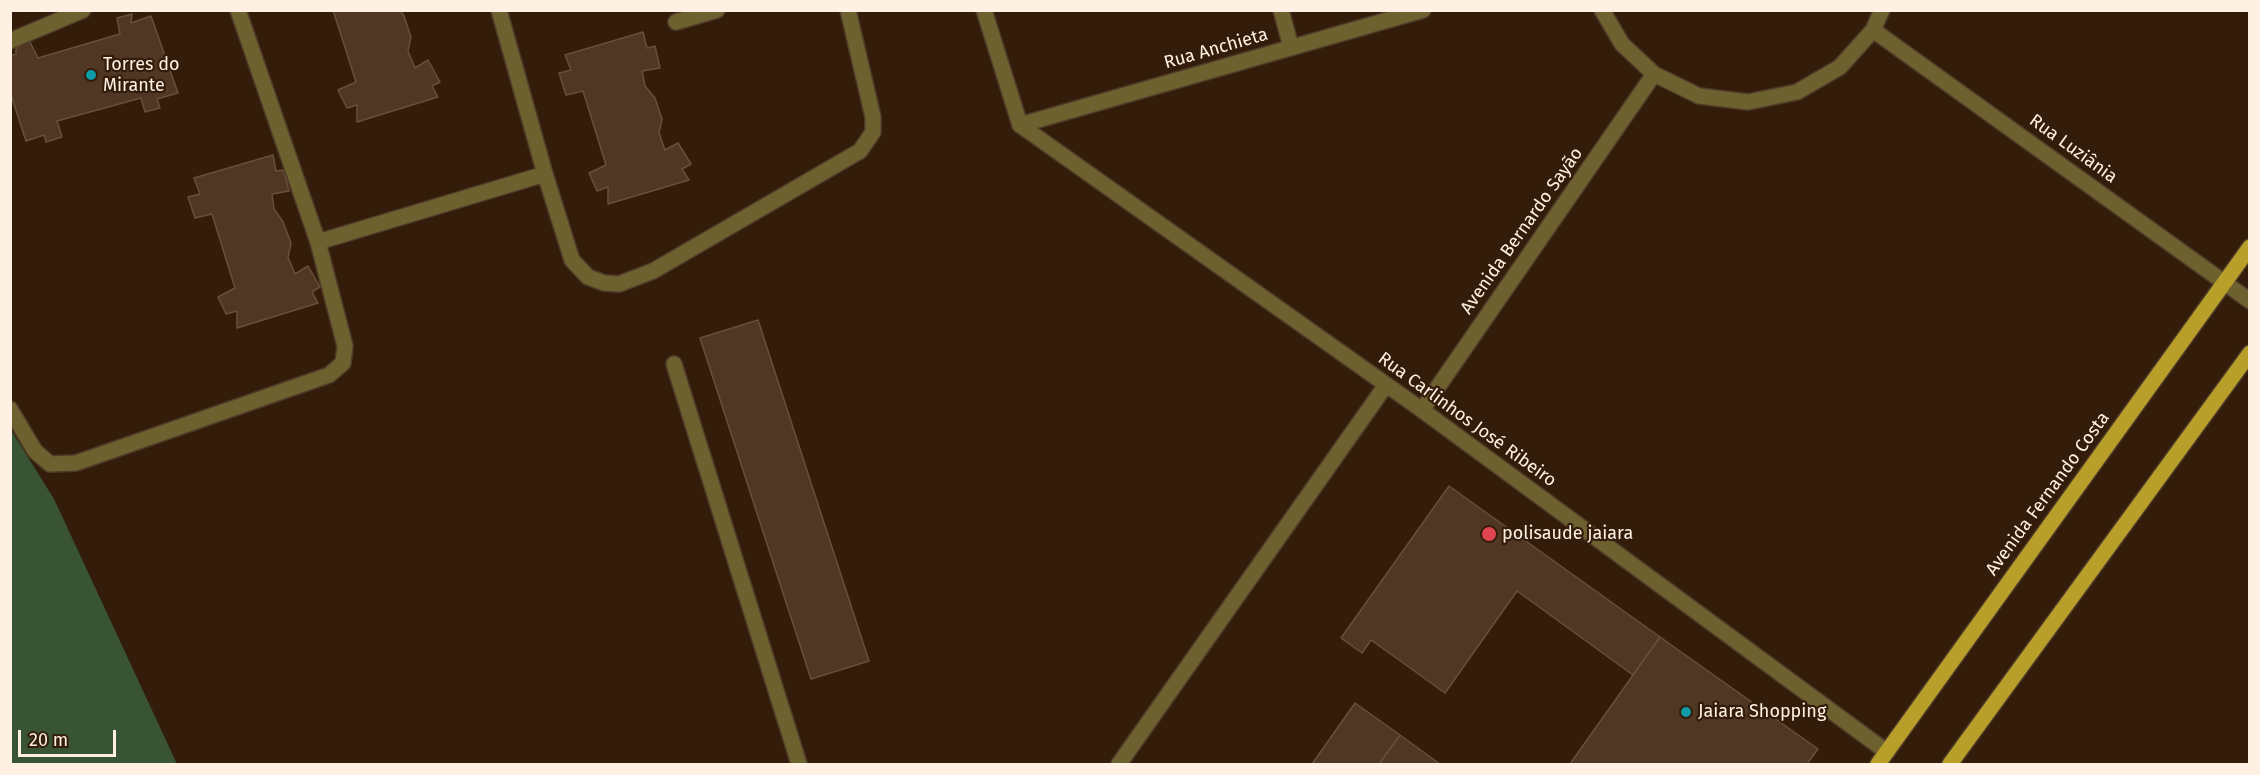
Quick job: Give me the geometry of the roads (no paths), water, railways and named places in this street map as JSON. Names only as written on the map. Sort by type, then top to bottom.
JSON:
[{"type":"main road","name":"Avenida Fernando Costa","points":[[1886,760],[2250,247]]},
{"type":"main road","points":[[1950,765],[2250,353]]},
{"type":"street","points":[[10,41],[83,10]]},
{"type":"street","points":[[10,409],[35,451],[50,464],[76,463],[329,375],[343,363],[345,346],[318,242],[238,10]]},
{"type":"street","points":[[499,10],[545,174],[572,260],[588,277],[604,283],[620,284],[653,271],[860,152],[873,132],[873,117],[848,11]]},
{"type":"street","points":[[676,22],[717,10]]},
{"type":"street","points":[[984,10],[1020,125]]},
{"type":"street","points":[[1281,10],[1291,47]]},
{"type":"street","name":"Rua Anchieta","points":[[1020,125],[1423,10]]},
{"type":"street","points":[[1602,10],[1622,44],[1654,74],[1699,96],[1748,102],[1797,92],[1840,67],[1873,30],[1882,10]]},
{"type":"street","name":"Rua Luziânia","points":[[1873,30],[2250,301]]},
{"type":"street","name":"Avenida Bernardo Sayão","points":[[1422,410],[1654,74]]},
{"type":"street","name":"Rua Carlinhos José Ribeiro","points":[[1020,125],[1422,410],[1886,760]]},
{"type":"street","points":[[318,242],[545,174]]},
{"type":"street","points":[[674,364],[799,765]]},
{"type":"street","points":[[1119,765],[1386,385]]},
{"type":"place","name":"Torres do Mirante","points":[[91,75]]},
{"type":"place","name":"polisaude jaiara","points":[[1489,534]]},
{"type":"place","name":"Jaiara Shopping","points":[[1686,712]]}]
